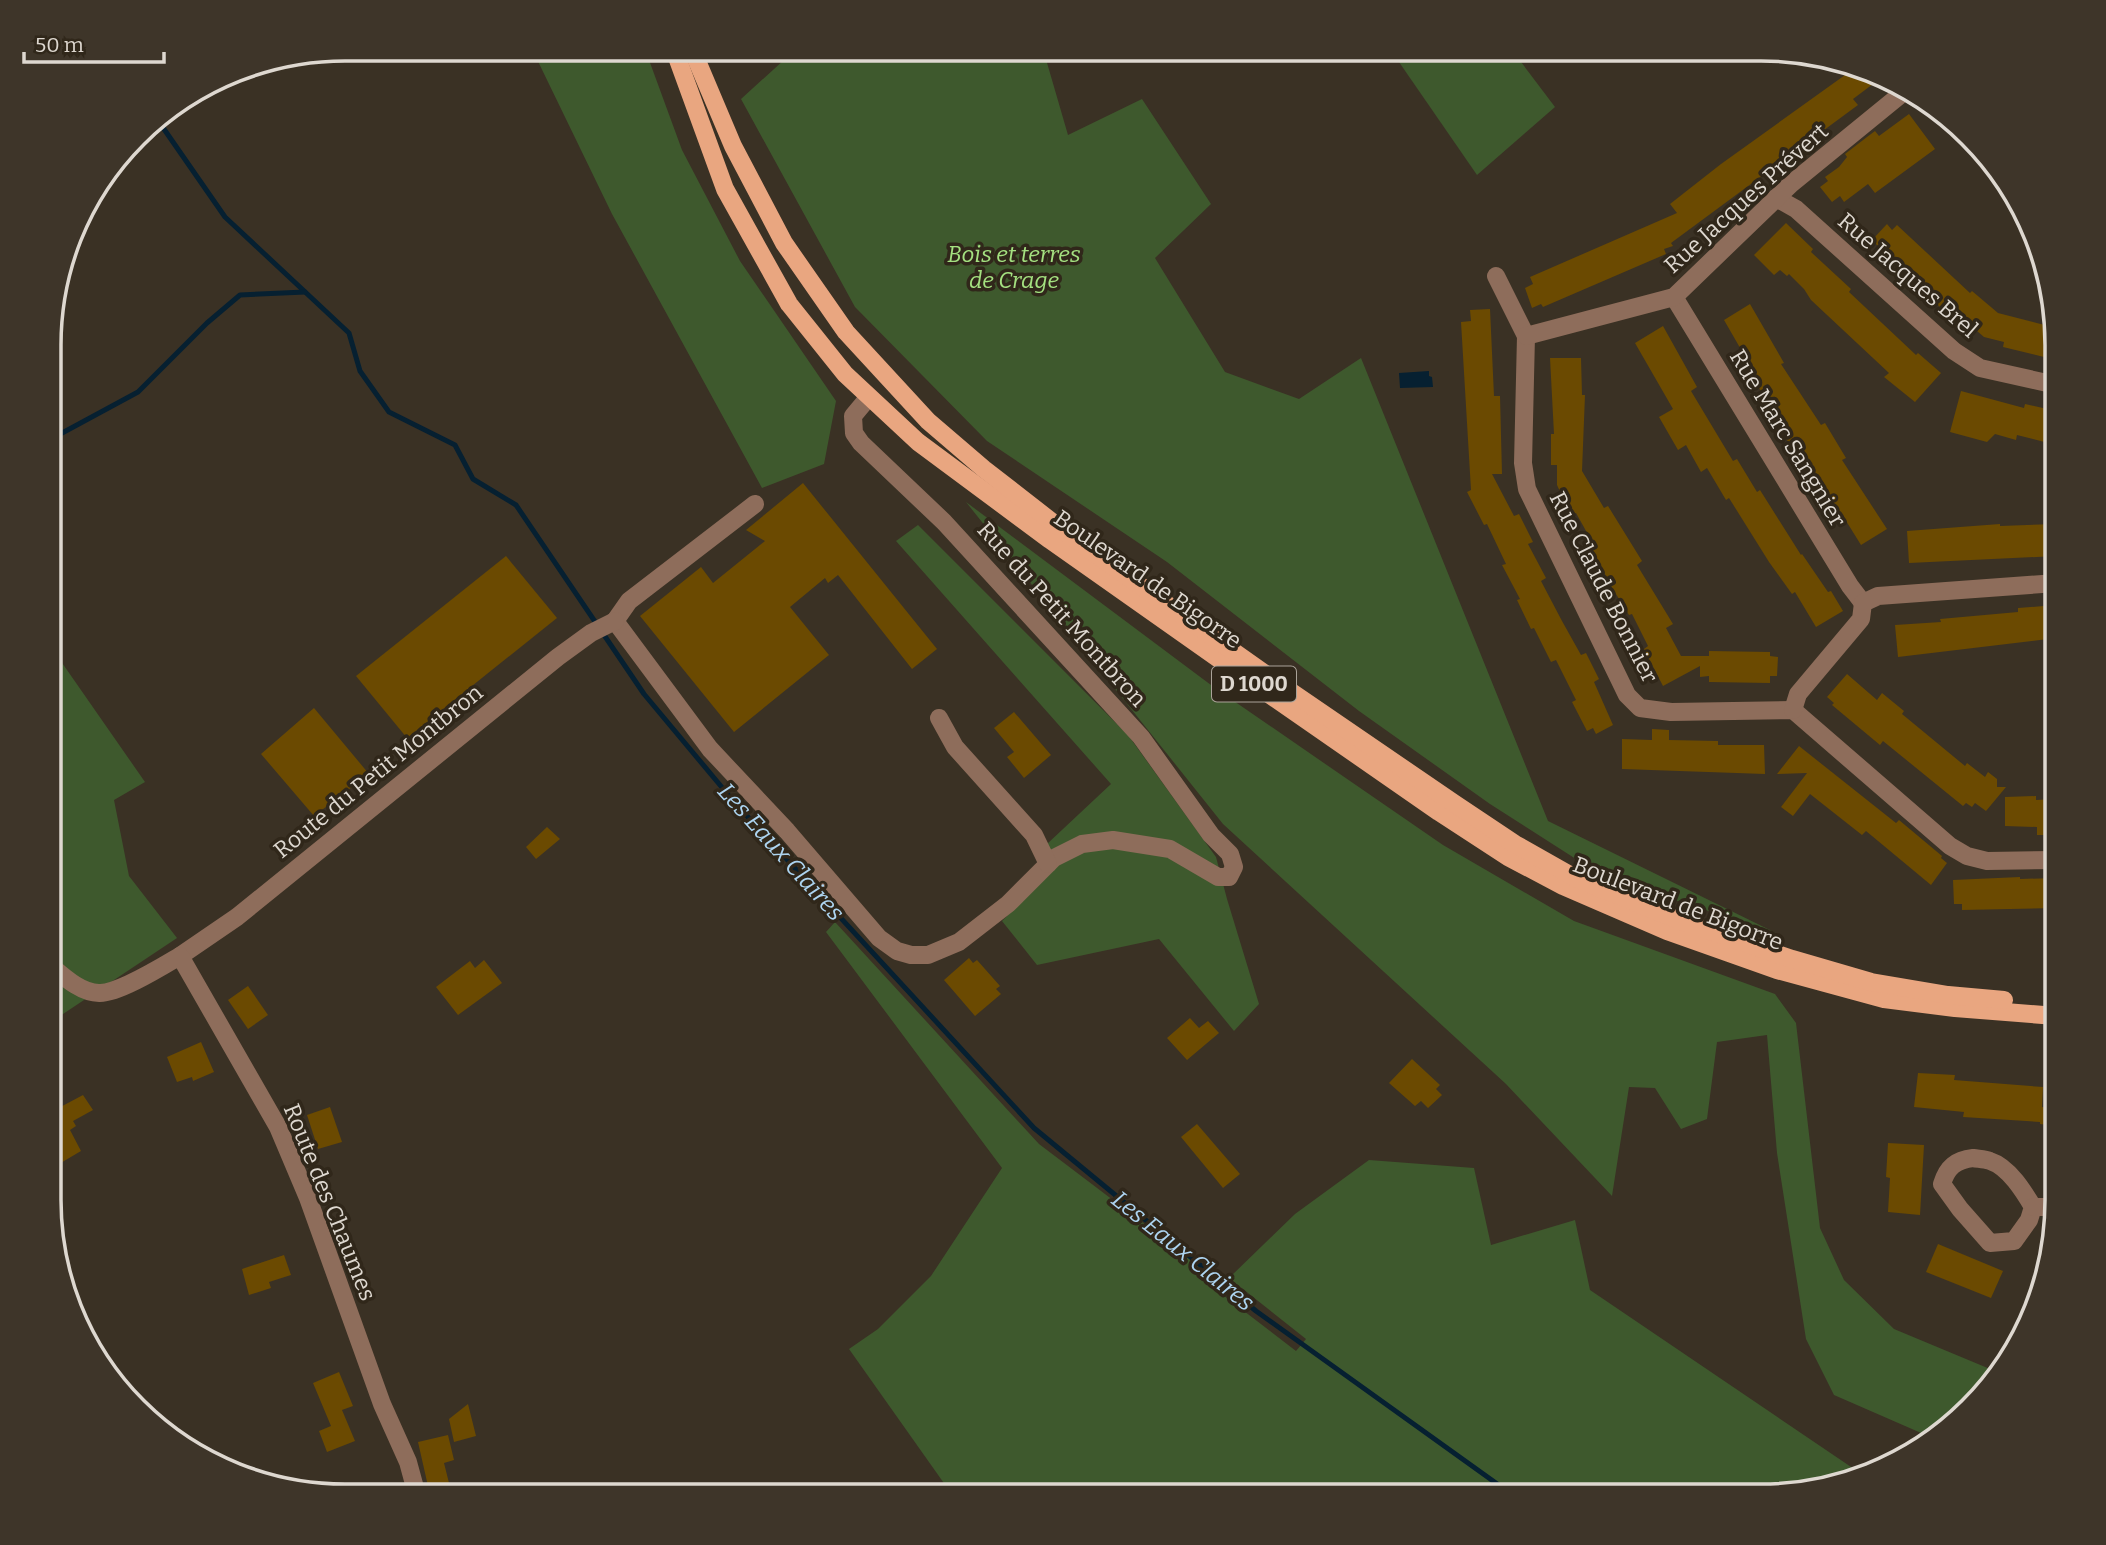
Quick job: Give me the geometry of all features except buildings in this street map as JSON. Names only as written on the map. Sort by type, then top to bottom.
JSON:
[{"type":"main road","name":"Boulevard de Bigorre","points":[[678,61],[731,201],[789,304],[845,374],[918,442],[1050,540],[1261,688],[1508,857],[1563,886],[1667,931],[1765,965],[1884,999],[2045,1015]]},
{"type":"main road","name":"Boulevard de Bigorre","points":[[697,61],[733,146],[784,243],[846,332],[928,421],[1070,536],[1271,678],[1515,844],[1577,879],[1678,920],[1792,959],[1871,982],[1948,995],[2045,1004]]},
{"type":"street","name":"Rue Jacques Prévert","points":[[1526,336],[1675,297],[1776,198],[1898,97]]},
{"type":"street","name":"Rue Jacques Brel","points":[[1776,198],[1796,209],[1954,351],[1980,368],[2045,383]]},
{"type":"street","name":"Rue Claude Bonnier","points":[[1496,276],[1526,336],[1523,463],[1527,489],[1627,695],[1640,708],[1671,712],[1793,710]]},
{"type":"street","name":"Rue Marc Sangnier","points":[[1675,297],[1850,586],[1863,603]]},
{"type":"street","name":"Rue du Petit Montbron","points":[[868,398],[853,416],[854,433],[944,522],[1141,737],[1212,835],[1230,854],[1234,867],[1229,877],[1217,877],[1170,849],[1113,840],[1082,844],[1054,858],[1048,864]]},
{"type":"street","points":[[755,504],[629,601],[611,623],[710,750],[787,831],[879,938],[897,951],[911,955],[928,954],[959,942],[1008,904],[1048,864],[1034,835],[955,747],[939,718]]},
{"type":"street","points":[[2045,584],[1878,596],[1863,603],[1861,619],[1798,694],[1793,710],[1950,846],[1967,856],[1987,862],[2045,860]]},
{"type":"street","name":"Route du Petit Montbron","points":[[180,956],[237,917],[393,789],[591,633],[611,623]]},
{"type":"street","points":[[61,974],[73,984],[100,993],[128,984],[180,956]]},
{"type":"street","name":"Route des Chaumes","points":[[180,956],[278,1127],[308,1199],[382,1404],[408,1462],[414,1484]]},
{"type":"street","points":[[1961,1159],[1991,1161],[2000,1166],[2018,1185],[2033,1207],[2029,1220],[2014,1241],[1990,1243],[1942,1184],[1944,1176],[1951,1166],[1961,1159]]},
{"type":"street","points":[[2033,1207],[2045,1207]]},
{"type":"green space","points":[[538,61],[649,61],[682,150],[740,261],[836,401],[824,464],[762,488],[612,214]]},
{"type":"green space","name":"Bois et terres de Crage","points":[[783,61],[1046,61],[1068,135],[1142,99],[1211,204],[1155,258],[1225,372],[1299,399],[1361,358],[1548,821],[1776,933],[1604,877],[1490,804],[1359,711],[1167,562],[987,441],[855,307],[741,99]]},
{"type":"green space","points":[[1398,61],[1520,61],[1555,107],[1477,175]]},
{"type":"green space","points":[[966,502],[1215,688],[1443,845],[1574,921],[1775,994],[1796,1023],[1820,1228],[1844,1280],[1894,1329],[1989,1368],[1948,1413],[1922,1433],[1834,1395],[1806,1339],[1777,1153],[1767,1035],[1717,1042],[1707,1119],[1681,1129],[1655,1088],[1629,1087],[1612,1196],[1506,1084],[1223,824]]},
{"type":"green space","points":[[918,525],[1128,735],[1216,857],[1259,1004],[1234,1031],[1159,939],[1037,965],[1002,921],[1055,868],[1047,844],[1111,784],[896,541]]},
{"type":"green space","points":[[61,661],[145,782],[114,800],[129,876],[177,938],[61,1015]]},
{"type":"green space","points":[[835,922],[1039,1144],[1204,1269],[1193,1272],[1296,1351],[1306,1339],[1229,1278],[1295,1214],[1369,1160],[1474,1168],[1491,1245],[1575,1220],[1590,1290],[1853,1468],[1816,1478],[1760,1484],[945,1484],[849,1349],[878,1329],[931,1276],[1002,1168],[826,932]]},
{"type":"water","points":[[1429,371],[1433,387],[1400,388],[1399,373]]},
{"type":"waterway","name":"Les Eaux Claires","points":[[163,128],[225,217],[349,333],[360,371],[389,412],[455,445],[473,479],[516,505],[644,694],[735,803],[1034,1128],[1256,1311],[1497,1484]]},
{"type":"waterway","points":[[61,434],[138,392],[207,323],[240,295],[305,292]]}]
